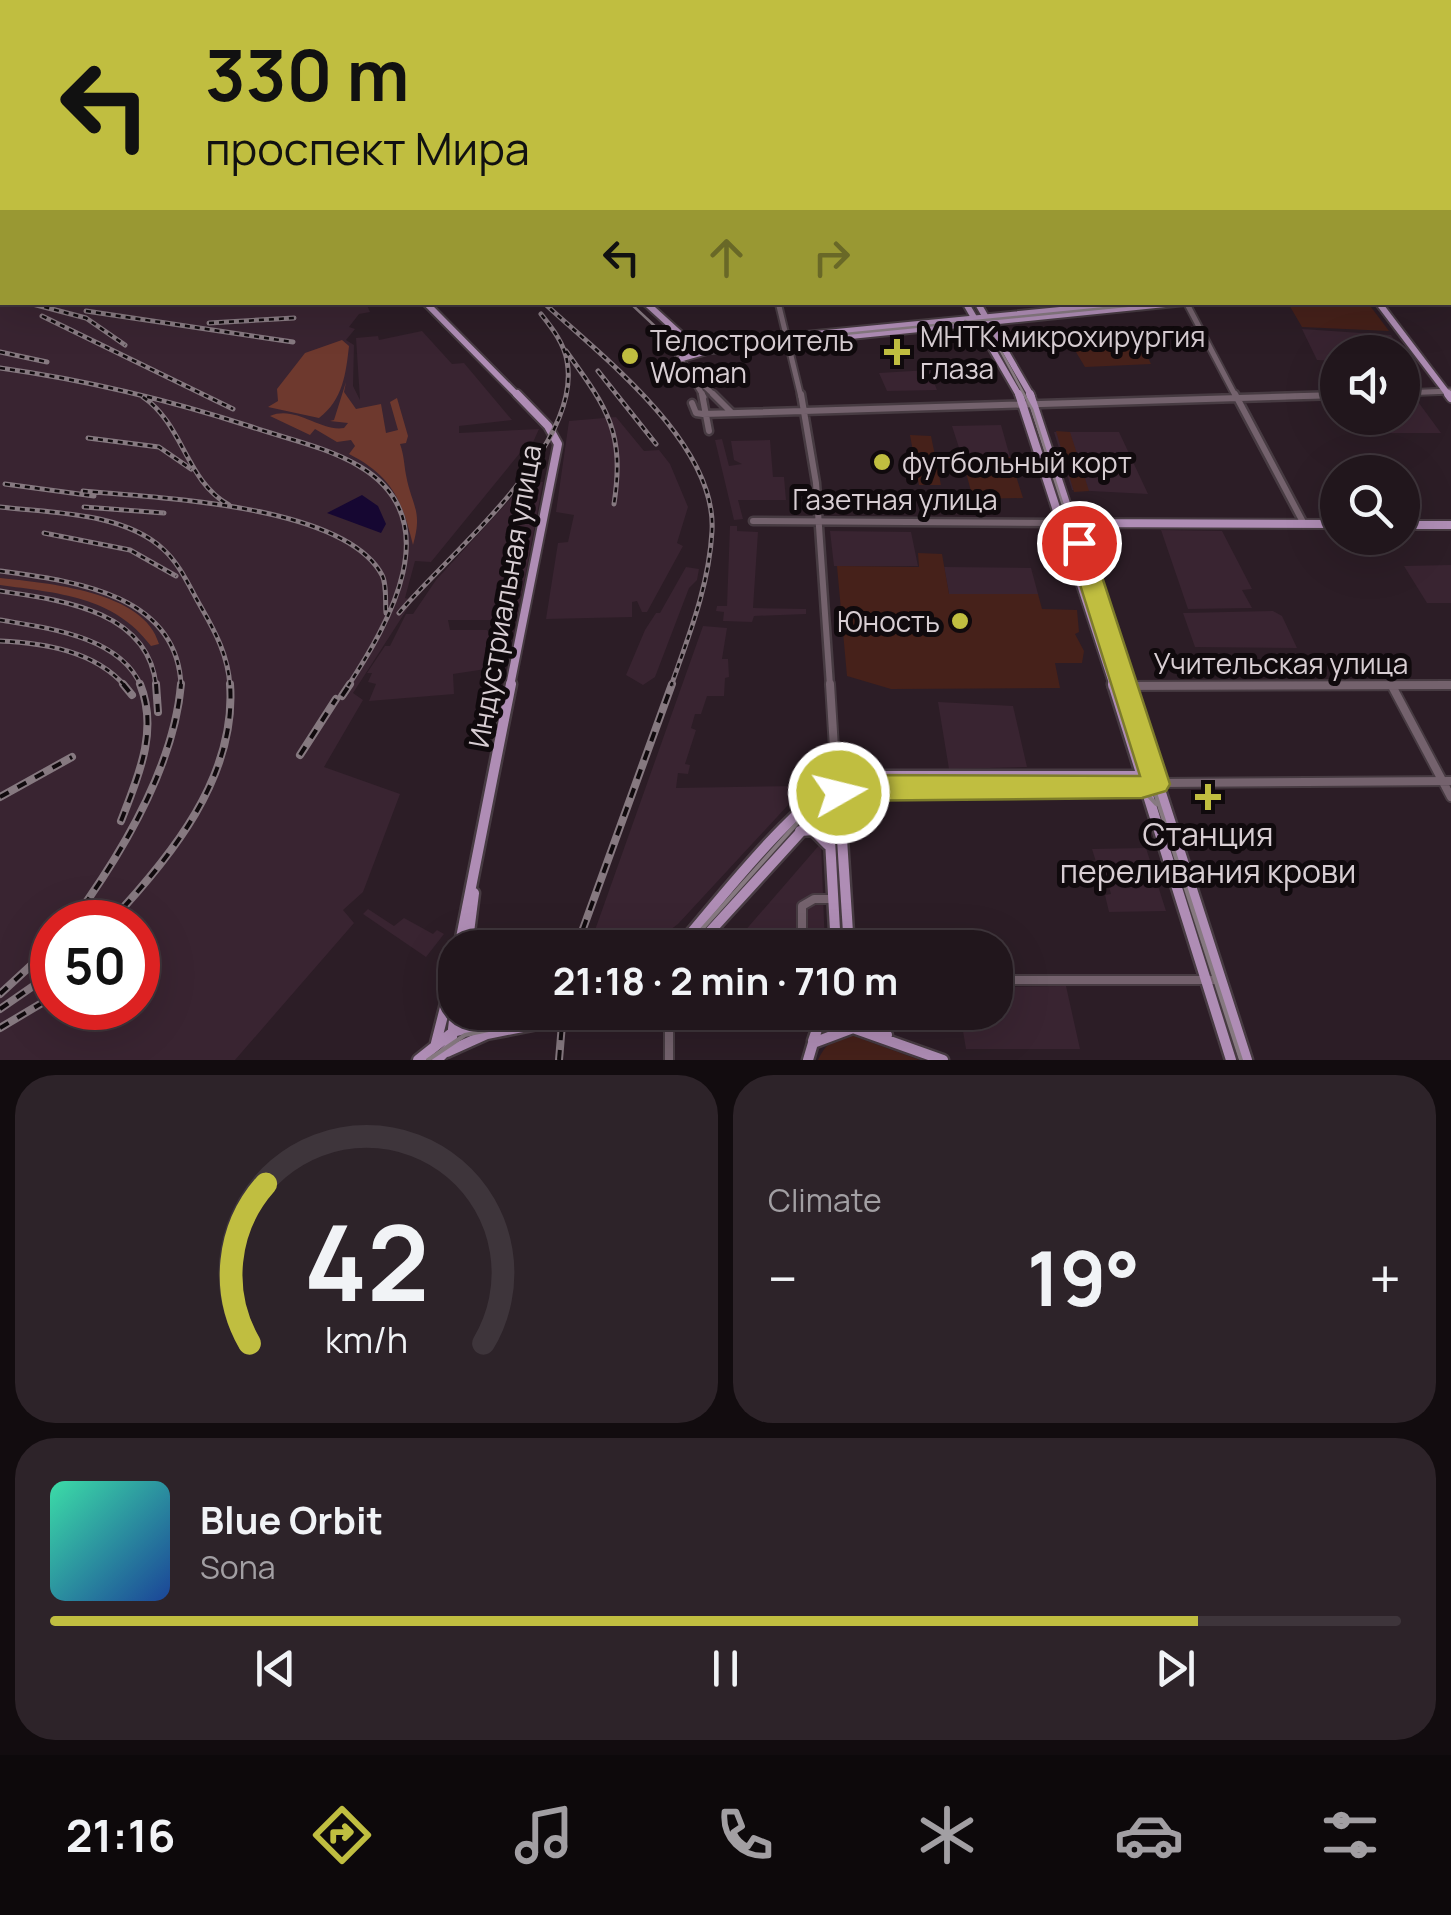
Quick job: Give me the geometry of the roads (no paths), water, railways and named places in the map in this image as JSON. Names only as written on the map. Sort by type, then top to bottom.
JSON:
[{"type":"main road","name":"Индустриальная улица","points":[[428,305],[548,426],[558,444],[466,930]]},
{"type":"main road","points":[[648,305],[690,342],[716,350]]},
{"type":"main road","points":[[968,305],[982,319],[1035,403],[1247,1060]]},
{"type":"main road","points":[[978,305],[1024,404],[1140,782],[1231,1060]]},
{"type":"main road","points":[[682,358],[788,340],[1107,305]]},
{"type":"main road","points":[[982,319],[1150,305]]},
{"type":"main road","points":[[1380,305],[1449,394]]},
{"type":"main road","points":[[690,342],[788,340]]},
{"type":"main road","name":"Газетная улица","points":[[1060,523],[1320,524]]},
{"type":"main road","points":[[1420,524],[1451,525]]},
{"type":"main road","points":[[695,930],[832,783],[856,776],[1113,776],[1156,784]]},
{"type":"main road","points":[[839,793],[855,786],[1140,782]]},
{"type":"main road","points":[[832,783],[839,793],[837,930]]},
{"type":"main road","points":[[832,783],[828,802],[829,845],[845,930]]},
{"type":"main road","points":[[711,930],[828,802]]},
{"type":"main road","points":[[796,834],[814,830],[829,845]]},
{"type":"main road","points":[[813,1043],[853,1028],[943,1060]]},
{"type":"main road","points":[[440,1030],[436,1043],[442,1056]]},
{"type":"main road","points":[[418,1060],[436,1043],[461,1030]]},
{"type":"main road","points":[[442,1056],[487,1034],[507,1030]]},
{"type":"main road","points":[[808,1060],[817,1030]]},
{"type":"main road","points":[[885,1030],[895,1041]]},
{"type":"main road","points":[[442,1056],[453,1032]]},
{"type":"street","points":[[779,305],[804,411],[818,522],[832,783]]},
{"type":"street","points":[[1188,305],[1304,524]]},
{"type":"street","points":[[690,342],[677,352],[709,414],[708,431]]},
{"type":"street","points":[[690,372],[732,414]]},
{"type":"street","points":[[1420,393],[1449,394]]},
{"type":"street","points":[[692,403],[696,413],[732,414],[1320,396]]},
{"type":"street","name":"Газетная улица","points":[[753,521],[1060,523]]},
{"type":"street","name":"Учительская улица","points":[[1112,686],[1451,685]]},
{"type":"street","points":[[1392,686],[1447,781],[1451,797]]},
{"type":"street","points":[[1156,784],[1447,781]]},
{"type":"street","points":[[828,802],[839,793]]},
{"type":"street","points":[[802,930],[802,906],[839,899]]},
{"type":"street","points":[[1013,980],[1219,980]]},
{"type":"street","points":[[669,1030],[669,1060]]},
{"type":"tram line","points":[[632,305],[674,344],[693,349],[967,322]]},
{"type":"tram line","points":[[967,322],[1136,305]]},
{"type":"tram line","points":[[967,322],[990,331],[1032,409],[1121,686]]},
{"type":"tram line","points":[[1120,684],[1241,1060]]},
{"type":"tram line","points":[[701,930],[817,801],[851,779],[1114,781],[1144,791],[1156,804]]},
{"type":"tram line","points":[[428,1060],[465,1035],[488,1030]]},
{"type":"railway","points":[[36,305],[86,318],[125,345]]},
{"type":"railway","points":[[546,305],[651,404],[696,466],[709,498],[712,531],[707,571],[671,686]]},
{"type":"railway","points":[[86,311],[293,342]]},
{"type":"railway","points":[[399,613],[508,497],[555,428],[566,394],[567,361],[560,342],[541,314]]},
{"type":"railway","points":[[42,316],[233,409]]},
{"type":"railway","points":[[209,323],[294,318]]},
{"type":"railway","points":[[566,351],[610,422],[617,457],[614,504]]},
{"type":"railway","points":[[0,352],[47,362]]},
{"type":"railway","points":[[0,368],[96,385],[221,417],[334,454],[359,466],[386,488],[401,514],[406,542],[403,572],[380,632],[348,686]]},
{"type":"railway","points":[[598,371],[656,444]]},
{"type":"railway","points":[[143,397],[168,422],[203,482],[229,505]]},
{"type":"railway","points":[[88,438],[159,447],[191,469]]},
{"type":"railway","points":[[5,484],[94,496]]},
{"type":"railway","points":[[83,491],[246,509],[330,533],[361,551],[382,575],[386,613]]},
{"type":"railway","points":[[0,507],[107,521],[147,537],[163,549],[180,569],[216,636],[230,686]]},
{"type":"railway","points":[[84,507],[164,513]]},
{"type":"railway","points":[[44,533],[130,550],[176,576]]},
{"type":"railway","points":[[0,571],[88,587],[141,611],[162,630],[175,655],[181,685]]},
{"type":"railway","points":[[0,591],[74,605],[119,625],[137,640],[150,660],[156,686]]},
{"type":"railway","points":[[0,620],[60,631],[100,645],[131,669],[140,685]]},
{"type":"railway","points":[[0,641],[68,651],[99,664],[123,684]]},
{"type":"railway","points":[[123,684],[132,695]]},
{"type":"railway","points":[[156,684],[158,712]]},
{"type":"railway","points":[[342,696],[350,684]]},
{"type":"railway","points":[[583,930],[672,684]]},
{"type":"railway","points":[[121,821],[147,736],[140,685]]},
{"type":"railway","points":[[87,900],[126,839],[156,779],[168,747],[181,685]]},
{"type":"railway","points":[[129,900],[176,843],[211,783],[223,751],[230,686]]},
{"type":"railway","points":[[300,755],[336,699]]},
{"type":"railway","points":[[0,797],[72,757]]},
{"type":"railway","points":[[0,994],[30,966]]},
{"type":"railway","points":[[0,1009],[30,988]]},
{"type":"railway","points":[[0,1028],[30,1010]]},
{"type":"railway","points":[[559,1060],[562,1030]]},
{"type":"place","name":"МНТК микрохирургия глаза","points":[[897,352]]},
{"type":"place","name":"Телостроитель Woman","points":[[630,356]]},
{"type":"place","name":"футбольный корт","points":[[882,462]]},
{"type":"place","name":"Юность","points":[[960,621]]},
{"type":"place","name":"Станция переливания крови","points":[[1208,797]]}]
